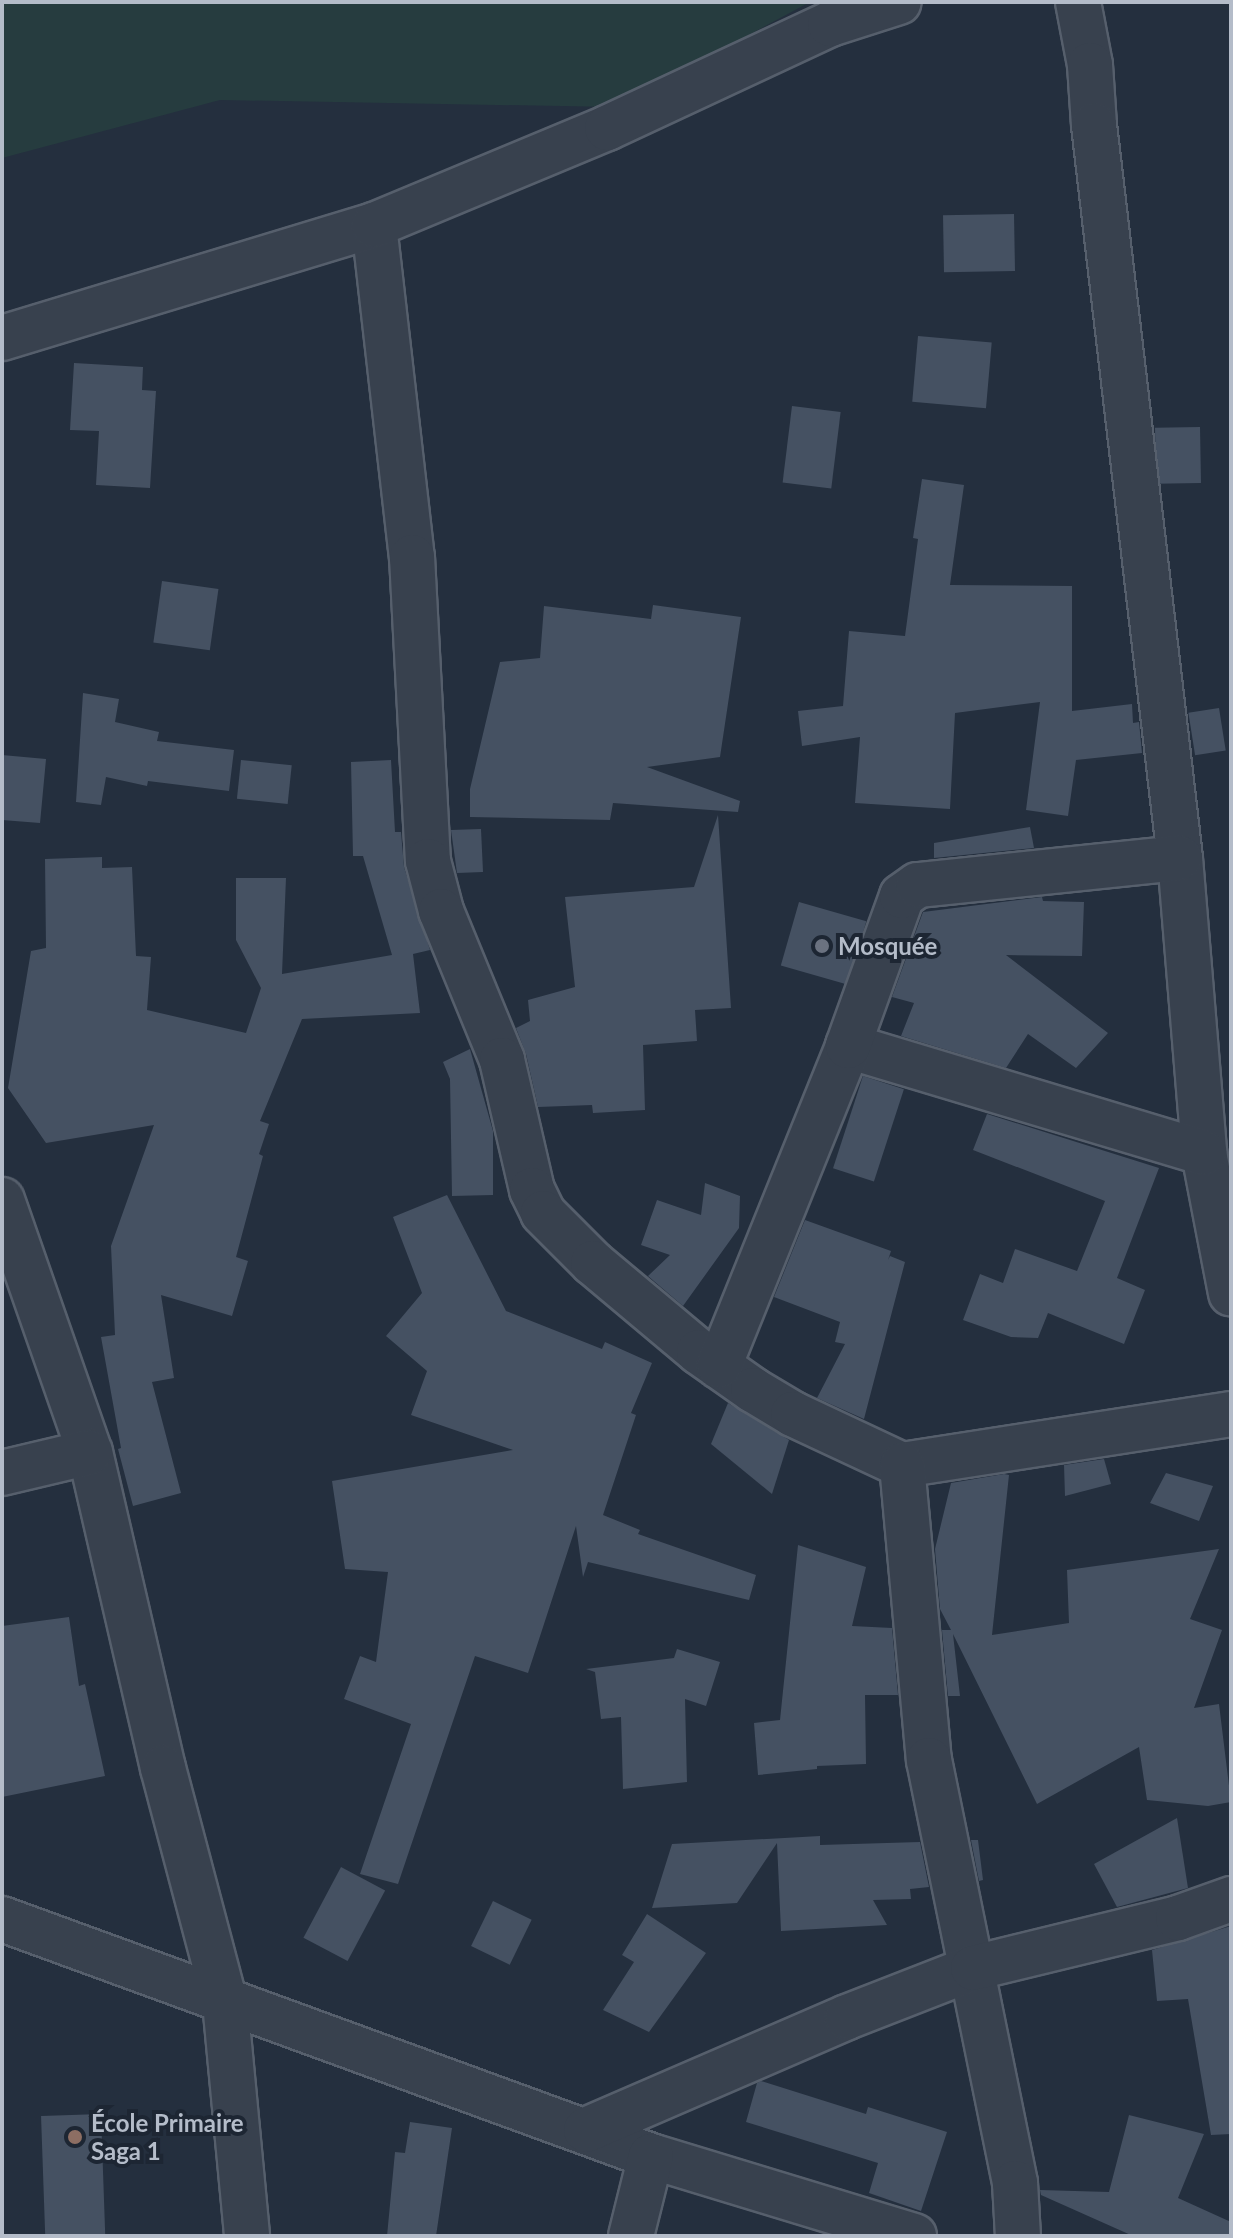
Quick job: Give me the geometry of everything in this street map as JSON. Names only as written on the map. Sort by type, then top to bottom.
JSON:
[{"type":"street","points":[[2,338],[374,225],[607,128],[830,24],[899,2]]},
{"type":"street","points":[[1078,2],[1090,65],[1094,125],[1180,858],[1204,1153],[1231,1293]]},
{"type":"street","points":[[374,225],[412,557],[428,861],[441,911],[502,1060],[532,1190],[543,1213],[593,1263],[719,1366],[793,1414],[902,1465],[1231,1414]]},
{"type":"street","points":[[719,1366],[848,1046],[902,896],[910,887],[1180,858]]},
{"type":"street","points":[[848,1046],[1204,1153]]},
{"type":"street","points":[[2,1200],[90,1452],[163,1768],[225,2002],[247,2236]]},
{"type":"street","points":[[2,1473],[90,1452]]},
{"type":"street","points":[[902,1465],[929,1760],[1015,2183],[1018,2236]]},
{"type":"street","points":[[586,2130],[847,2017],[973,1968],[1178,1918],[1231,1899]]},
{"type":"street","points":[[2,1919],[651,2156],[914,2236]]},
{"type":"street","points":[[631,2236],[651,2156]]},
{"type":"green space","points":[[2,2],[810,2],[615,107],[220,100],[2,158]]},
{"type":"building","points":[[1014,214],[1015,271],[944,272],[943,215]]},
{"type":"building","points":[[918,336],[992,342],[986,408],[912,402]]},
{"type":"building","points":[[74,363],[143,367],[142,390],[156,391],[150,488],[96,485],[99,431],[70,430]]},
{"type":"building","points":[[792,406],[841,412],[831,488],[783,482]]},
{"type":"building","points":[[1200,427],[1201,483],[1156,484],[1155,428]]},
{"type":"building","points":[[922,479],[964,485],[950,585],[1072,586],[1072,711],[1132,704],[1133,723],[1139,722],[1142,753],[1076,760],[1068,816],[1026,810],[1040,702],[955,713],[950,809],[855,803],[860,737],[802,746],[798,711],[843,706],[849,631],[905,636],[918,539],[913,538]]},
{"type":"building","points":[[162,581],[218,589],[210,650],[153,642]]},
{"type":"building","points":[[653,605],[741,617],[720,757],[647,767],[740,801],[738,812],[613,803],[610,820],[470,817],[470,789],[500,662],[540,658],[544,606],[651,619]]},
{"type":"building","points":[[83,693],[119,699],[115,722],[159,732],[157,741],[234,750],[229,791],[148,781],[147,786],[106,777],[101,805],[76,802]]},
{"type":"building","points":[[1219,708],[1226,750],[1195,755],[1188,713]]},
{"type":"building","points":[[2,755],[46,759],[40,823],[2,820]]},
{"type":"building","points":[[241,760],[292,765],[288,804],[237,799]]},
{"type":"building","points":[[391,760],[395,832],[401,832],[404,867],[430,950],[413,954],[420,1013],[302,1019],[260,1121],[269,1124],[259,1154],[263,1156],[236,1257],[248,1261],[232,1316],[161,1295],[174,1378],[152,1382],[181,1493],[133,1506],[118,1449],[121,1448],[101,1337],[115,1335],[111,1246],[154,1125],[46,1143],[8,1088],[31,951],[46,948],[45,859],[102,857],[102,868],[132,867],[136,956],[151,957],[147,1010],[246,1033],[261,988],[236,940],[236,878],[286,878],[282,974],[392,955],[363,856],[353,856],[351,762]]},
{"type":"building","points":[[718,815],[731,1008],[695,1010],[697,1041],[643,1045],[645,1110],[593,1113],[592,1105],[538,1107],[526,1054],[516,1028],[530,1021],[528,1000],[575,987],[565,897],[694,887]]},
{"type":"building","points":[[1030,827],[1034,848],[934,858],[934,843]]},
{"type":"building","points":[[481,829],[483,872],[457,873],[451,830]]},
{"type":"building","points":[[1042,897],[1043,901],[1084,902],[1082,956],[1006,955],[1108,1033],[1076,1068],[1028,1034],[1006,1068],[901,1036],[914,1003],[892,997],[923,912]]},
{"type":"building","points":[[799,902],[866,921],[848,985],[781,965]]},
{"type":"building","points":[[470,1049],[493,1131],[493,1195],[452,1196],[450,1079],[443,1062]]},
{"type":"building","points":[[863,1076],[904,1089],[874,1182],[833,1168]]},
{"type":"building","points":[[987,1114],[1159,1168],[1117,1278],[1145,1290],[1124,1344],[1048,1313],[1038,1338],[1011,1337],[963,1320],[980,1274],[1003,1283],[1015,1249],[1077,1271],[1105,1201],[973,1150]]},
{"type":"building","points":[[705,1183],[740,1196],[739,1228],[683,1306],[648,1276],[670,1255],[641,1245],[657,1200],[701,1215]]},
{"type":"building","points":[[447,1195],[506,1311],[602,1349],[605,1342],[652,1363],[631,1413],[636,1415],[603,1515],[640,1530],[638,1534],[756,1575],[749,1600],[588,1562],[583,1577],[576,1526],[528,1673],[475,1656],[398,1884],[360,1874],[411,1724],[344,1699],[360,1656],[376,1662],[388,1572],[345,1569],[332,1481],[513,1450],[411,1415],[427,1371],[386,1336],[422,1293],[393,1217]]},
{"type":"building","points":[[805,1220],[891,1251],[888,1260],[890,1256],[905,1262],[864,1419],[817,1398],[845,1344],[835,1342],[840,1322],[774,1297]]},
{"type":"building","points":[[728,1403],[789,1440],[772,1494],[711,1444]]},
{"type":"building","points":[[1104,1459],[1111,1484],[1065,1496],[1064,1465]]},
{"type":"building","points":[[1166,1473],[1213,1486],[1199,1521],[1150,1503]]},
{"type":"building","points":[[1009,1475],[992,1635],[1069,1623],[1067,1570],[1219,1549],[1190,1619],[1222,1630],[1194,1708],[1219,1704],[1231,1802],[1208,1806],[1147,1800],[1139,1747],[1037,1804],[953,1634],[960,1696],[948,1696],[942,1630],[951,1630],[940,1609],[935,1549],[951,1483]]},
{"type":"building","points":[[798,1545],[866,1567],[852,1626],[892,1628],[898,1695],[865,1695],[866,1764],[817,1766],[817,1769],[758,1775],[754,1723],[780,1720]]},
{"type":"building","points":[[69,1617],[79,1686],[85,1684],[105,1776],[2,1797],[2,1626]]},
{"type":"building","points":[[677,1649],[720,1662],[706,1706],[685,1699],[687,1782],[623,1789],[621,1717],[601,1719],[595,1672],[586,1669],[674,1658]]},
{"type":"building","points":[[1177,1818],[1188,1888],[1117,1907],[1094,1864]]},
{"type":"building","points":[[820,1836],[820,1845],[920,1842],[929,1887],[910,1889],[911,1899],[873,1900],[887,1925],[781,1931],[777,1843],[737,1903],[652,1908],[672,1844]]},
{"type":"building","points":[[971,1840],[978,1840],[983,1880],[979,1881]]},
{"type":"building","points":[[341,1867],[385,1890],[348,1961],[303,1938]]},
{"type":"building","points":[[493,1901],[532,1920],[510,1965],[471,1946]]},
{"type":"building","points":[[647,1914],[706,1953],[649,2032],[603,2010],[634,1962],[622,1955]]},
{"type":"building","points":[[1231,1926],[1231,2134],[1211,2135],[1188,1999],[1157,2001],[1152,1950]]},
{"type":"building","points":[[761,2081],[866,2114],[868,2107],[947,2132],[921,2211],[869,2193],[878,2163],[746,2122],[757,2083]]},
{"type":"building","points":[[101,2114],[105,2236],[45,2236],[41,2116]]},
{"type":"building","points":[[1129,2115],[1204,2134],[1178,2198],[1231,2222],[1231,2236],[1133,2236],[1041,2195],[1040,2190],[1109,2192]]},
{"type":"building","points":[[410,2122],[452,2128],[436,2236],[387,2236],[395,2152],[405,2153]]},
{"type":"place","name":"Mosquée","points":[[822,946]]},
{"type":"place","name":"École Primaire Saga 1","points":[[75,2137]]}]
